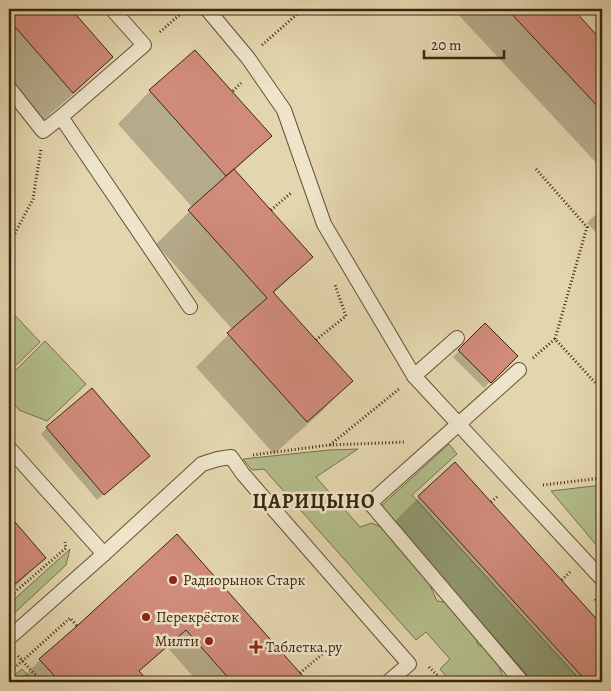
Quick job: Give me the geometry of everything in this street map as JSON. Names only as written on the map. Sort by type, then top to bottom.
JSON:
[{"type":"lane","points":[[9,88],[44,131],[144,45],[112,9]]},
{"type":"lane","points":[[207,9],[248,58],[284,110],[324,224],[414,376],[602,579]]},
{"type":"lane","points":[[62,117],[190,307]]},
{"type":"lane","points":[[414,376],[457,338]]},
{"type":"lane","points":[[519,370],[370,503],[522,682]]},
{"type":"lane","points":[[9,448],[104,554]]},
{"type":"lane","points":[[11,644],[104,554],[202,464],[231,457],[243,474],[409,664],[388,682]]},
{"type":"path","points":[[144,45],[186,9]]},
{"type":"path","points":[[248,58],[303,9]]},
{"type":"path","points":[[233,91],[244,82]]},
{"type":"path","points":[[9,242],[33,199],[44,131]]},
{"type":"path","points":[[519,370],[555,339],[587,228],[536,169]]},
{"type":"path","points":[[271,210],[292,192]]},
{"type":"path","points":[[555,339],[602,390]]},
{"type":"path","points":[[330,445],[414,376]]},
{"type":"path","points":[[248,455],[330,445],[439,440]]},
{"type":"path","points":[[518,488],[602,478]]},
{"type":"path","points":[[9,597],[66,548],[65,540]]},
{"type":"path","points":[[9,673],[70,618],[78,626]]},
{"type":"path","points":[[11,644],[42,682]]},
{"type":"path","points":[[300,673],[326,651]]},
{"type":"path","points":[[430,667],[444,682]]},
{"type":"green space","points":[[9,309],[40,342],[9,372]]},
{"type":"green space","points":[[45,341],[86,384],[47,421],[19,410],[9,397],[9,377]]},
{"type":"green space","points":[[449,444],[457,454],[412,495],[582,682],[533,682],[467,606],[478,645],[493,649],[504,680],[498,682],[451,682],[440,669],[450,659],[426,632],[416,640],[264,469],[252,470],[243,459],[329,450],[358,449],[316,477],[360,527],[372,523],[410,541],[437,601],[465,605],[381,506]]},
{"type":"green space","points":[[602,485],[602,552],[551,491]]},
{"type":"green space","points":[[70,549],[66,565],[9,618],[9,604]]},
{"type":"green space","points":[[22,669],[34,682],[9,682],[9,680]]},
{"type":"building","points":[[9,9],[71,9],[113,57],[73,93],[9,20]]},
{"type":"building","points":[[507,9],[573,9],[602,41],[602,111]]},
{"type":"building","points":[[195,50],[272,136],[226,176],[149,90]]},
{"type":"building","points":[[234,169],[313,257],[273,292],[353,381],[307,422],[227,333],[267,298],[188,210]]},
{"type":"building","points":[[485,323],[518,356],[491,383],[458,350]]},
{"type":"building","points":[[92,388],[150,456],[104,495],[46,427]]},
{"type":"building","points":[[455,462],[602,625],[602,682],[587,682],[418,496]]},
{"type":"building","points":[[9,515],[46,558],[9,589]]},
{"type":"building","name":"Радиорынок Старк","points":[[177,534],[308,682],[232,682],[186,630],[139,671],[149,682],[60,682],[39,659]]},
{"type":"place","name":"Радиорынок Старк","points":[[173,580]]},
{"type":"place","name":"Перекрёсток","points":[[146,617]]},
{"type":"place","name":"Милти","points":[[209,641]]},
{"type":"place","name":"Таблетка.ру","points":[[256,647]]},
{"type":"district","name":"ЦАРИЦЫНО","points":[[314,501]]}]
